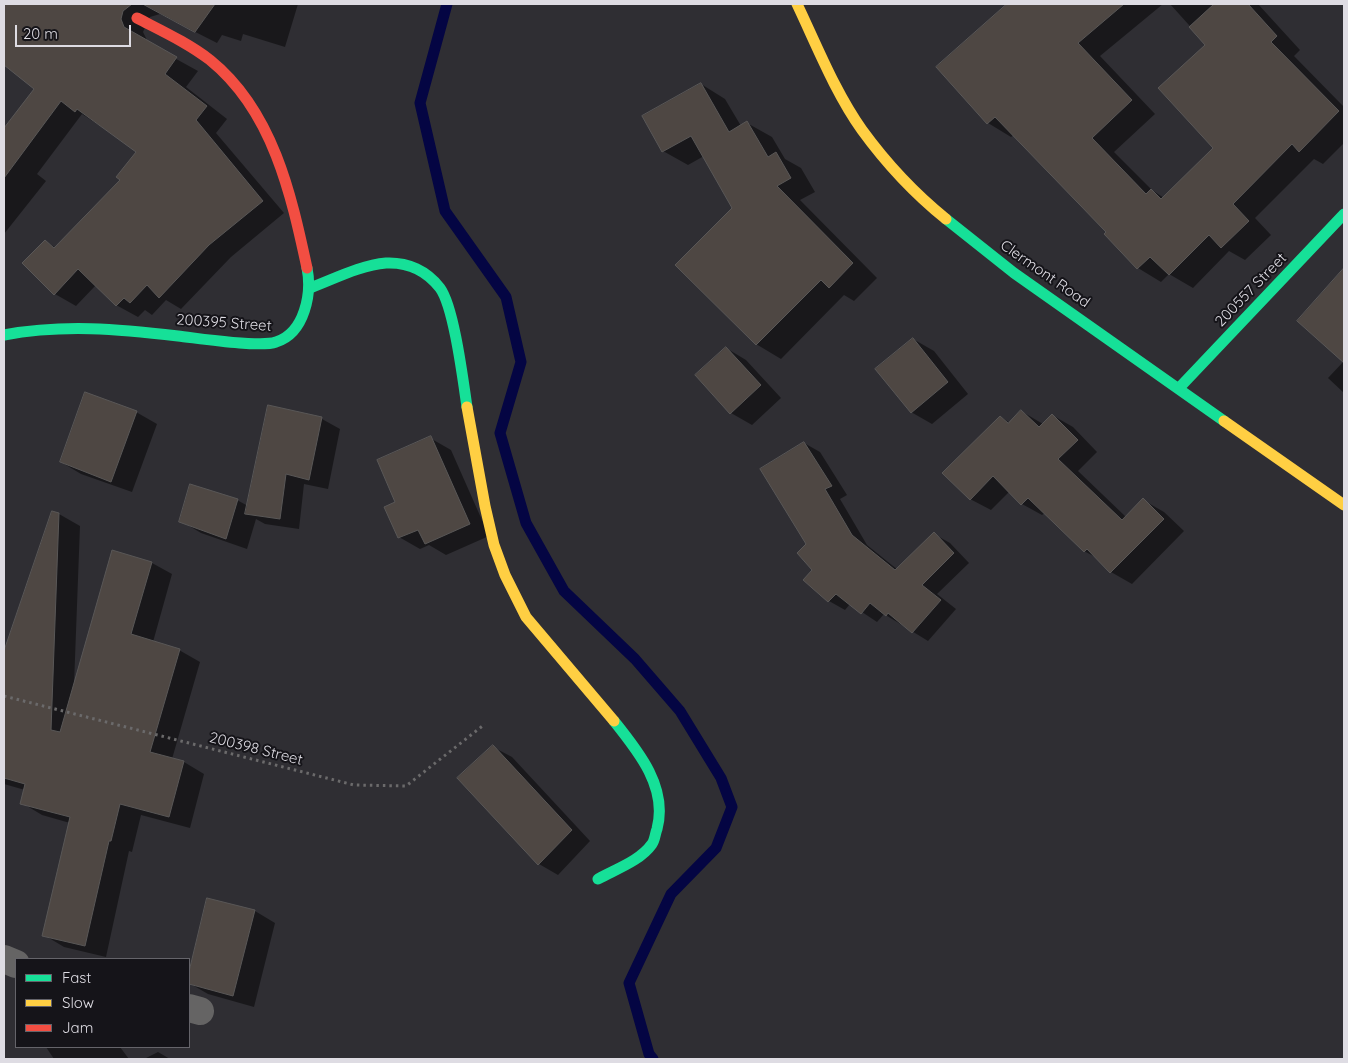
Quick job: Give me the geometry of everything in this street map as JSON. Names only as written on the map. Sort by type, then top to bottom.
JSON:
[{"type":"street","name":"Clermont Road","points":[[797,4],[846,104],[862,130],[920,198],[1014,273],[1180,387],[1344,505]]},
{"type":"street","name":"200395 Street","points":[[4,335],[24,330],[96,329],[275,343],[288,337],[295,330],[310,288],[301,230],[293,198],[271,144],[248,103],[231,80],[211,61],[200,52],[137,18]]},
{"type":"street","name":"200557 Street","points":[[1180,387],[1344,214]]},
{"type":"street","points":[[310,288],[366,268],[387,263],[407,265],[424,271],[441,289],[452,321],[485,506],[494,545],[505,575],[526,617],[622,732],[641,757],[657,786],[660,817],[653,843],[639,857],[598,879]]},
{"type":"path","name":"200398 Street","points":[[4,696],[354,785],[406,786],[485,724]]},
{"type":"building","points":[[4,4],[132,4],[123,11],[121,19],[124,27],[177,57],[165,74],[207,106],[196,120],[263,201],[209,245],[159,298],[147,285],[130,303],[124,298],[116,306],[78,269],[54,295],[22,263],[45,240],[54,248],[120,180],[116,177],[136,152],[77,109],[75,112],[61,101],[4,178],[4,128],[34,89],[4,65]]},
{"type":"building","points":[[143,4],[215,4],[195,32]]},
{"type":"building","points":[[1007,4],[1124,4],[1078,43],[1132,100],[1092,138],[1146,194],[1151,189],[1161,199],[1213,148],[1158,88],[1205,45],[1189,27],[1214,4],[1248,4],[1277,36],[1271,42],[1339,111],[1299,152],[1292,144],[1233,204],[1249,221],[1221,248],[1209,235],[1169,275],[1150,257],[1137,269],[1104,234],[1106,232],[995,117],[987,124],[936,67]]},
{"type":"building","points":[[701,83],[729,132],[747,121],[768,157],[776,152],[791,178],[777,186],[853,263],[829,288],[821,280],[756,345],[675,265],[732,208],[691,136],[662,152],[642,116]]},
{"type":"building","points":[[1344,268],[1344,363],[1297,321]]},
{"type":"building","points":[[913,338],[948,382],[911,413],[875,369]]},
{"type":"building","points":[[726,347],[761,385],[730,414],[695,375]]},
{"type":"building","points":[[85,392],[137,411],[111,482],[60,462]]},
{"type":"building","points":[[268,405],[322,417],[309,480],[286,474],[280,519],[245,514]]},
{"type":"building","points":[[1021,410],[1039,427],[1052,414],[1078,440],[1058,459],[1122,520],[1143,498],[1164,519],[1110,573],[1087,549],[1084,552],[1028,498],[1021,505],[993,476],[970,500],[942,473],[1000,416],[1008,423]]},
{"type":"building","points":[[431,436],[470,524],[425,544],[418,530],[398,538],[384,507],[395,502],[377,460]]},
{"type":"building","points":[[804,442],[832,486],[825,489],[852,535],[895,570],[934,532],[954,553],[922,585],[941,600],[912,633],[888,613],[886,616],[870,603],[861,614],[836,594],[828,602],[803,580],[812,570],[797,553],[806,544],[760,469]]},
{"type":"building","points":[[190,484],[238,499],[226,539],[179,522]]},
{"type":"building","points":[[52,511],[59,513],[51,730],[60,732],[112,550],[152,562],[131,634],[180,649],[150,752],[184,761],[169,817],[120,804],[111,841],[109,841],[85,946],[42,936],[70,817],[20,804],[25,784],[4,778],[4,651]]},
{"type":"building","points":[[493,745],[572,830],[538,865],[457,778]]},
{"type":"building","points":[[207,898],[255,910],[233,996],[190,984],[190,968]]},
{"type":"waterway","points":[[447,4],[420,103],[445,211],[506,297],[521,362],[500,433],[526,523],[564,591],[635,659],[680,711],[721,778],[732,807],[716,848],[671,894],[629,983],[649,1054],[653,1059]]},
{"type":"traffic: fast","points":[[1180,387],[1344,214]]},
{"type":"traffic: fast","points":[[946,219],[1014,273],[1224,421]]},
{"type":"traffic: fast","points":[[310,288],[357,269],[377,264],[402,264],[423,272],[440,288],[450,311],[467,407]]},
{"type":"traffic: fast","points":[[4,335],[48,330],[91,329],[134,331],[268,344],[286,337],[300,321],[307,300],[307,268]]},
{"type":"traffic: fast","points":[[598,879],[634,860],[647,850],[654,841],[659,814],[655,785],[649,771],[633,745],[614,721]]},
{"type":"traffic: slow","points":[[797,4],[835,85],[862,130],[901,178],[946,219]]},
{"type":"traffic: slow","points":[[467,407],[485,506],[494,545],[505,575],[526,617],[614,721]]},
{"type":"traffic: slow","points":[[1224,421],[1344,505]]},
{"type":"traffic: jam","points":[[137,18],[184,43],[210,60],[232,81],[249,104],[264,129],[286,183],[307,268]]}]
